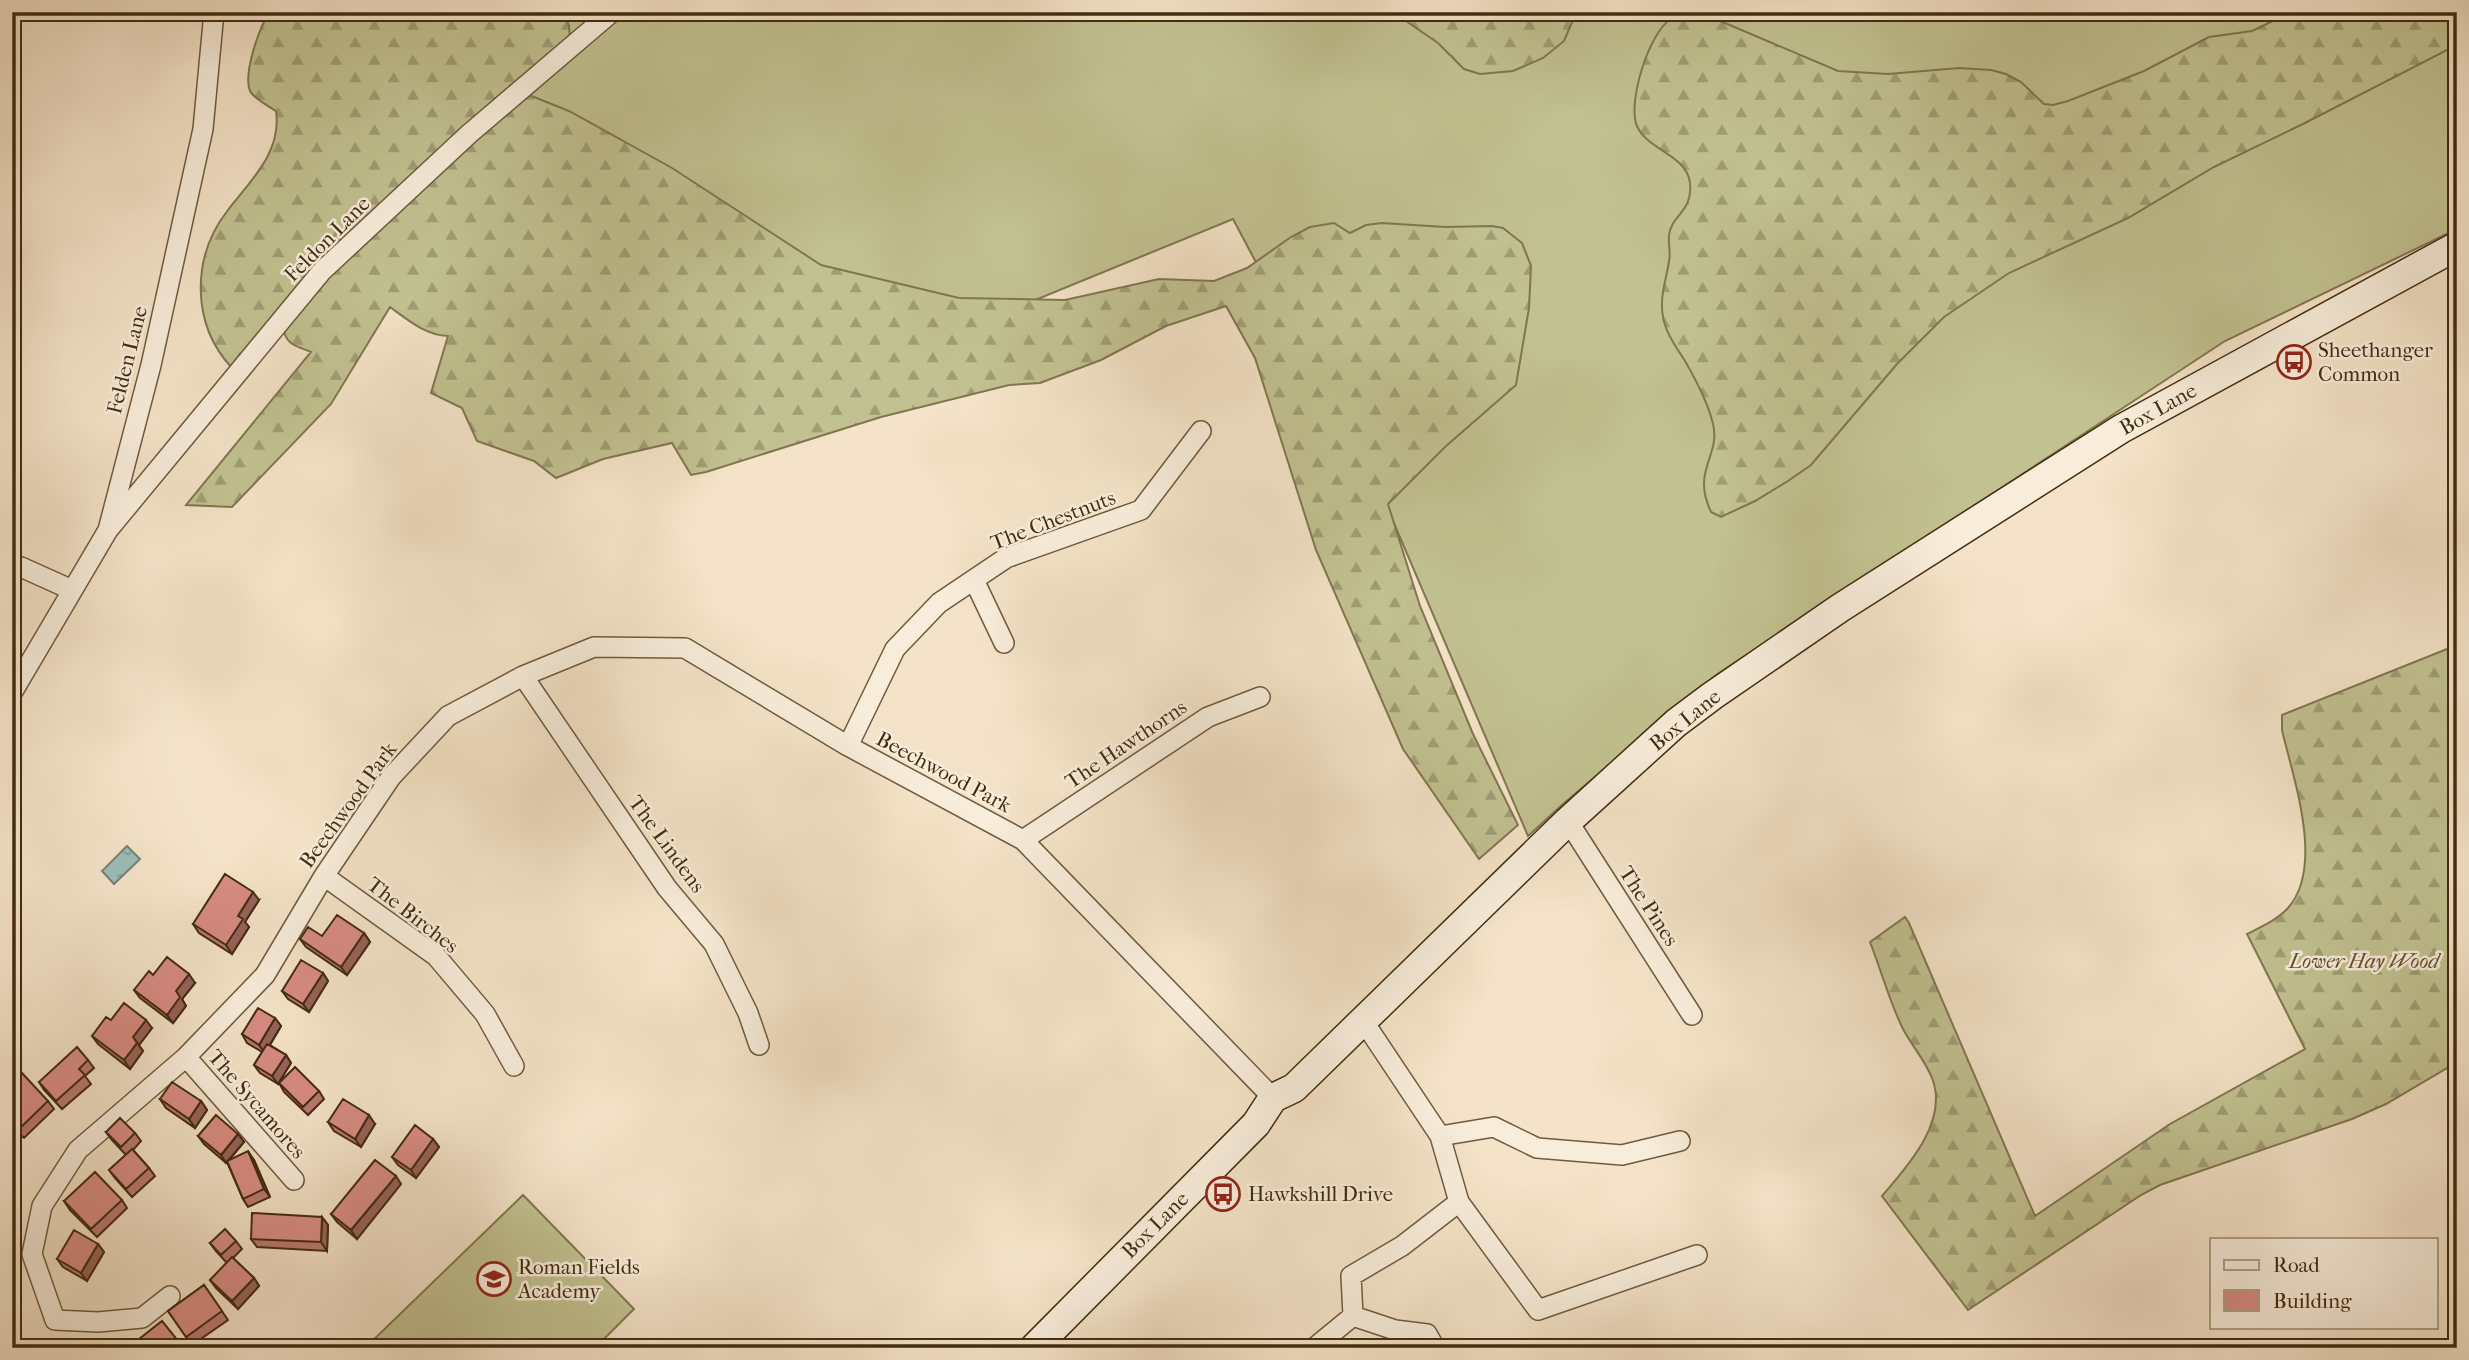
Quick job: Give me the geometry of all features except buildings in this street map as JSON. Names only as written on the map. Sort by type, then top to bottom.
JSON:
[{"type":"main road","name":"Box Lane","points":[[1034,1348],[1256,1124],[1273,1098],[1294,1088],[1568,821],[1676,723],[1840,608],[2121,429],[2457,246]]},
{"type":"street","name":"Felden Lane","points":[[12,693],[108,530],[150,365],[203,130],[214,12]]},
{"type":"street","name":"Feldon Lane","points":[[108,530],[323,271],[469,134],[612,12]]},
{"type":"street","name":"The Chestnuts","points":[[848,747],[895,649],[939,603],[1006,558],[1141,510],[1201,431]]},
{"type":"street","points":[[12,569],[21,567],[72,590]]},
{"type":"street","points":[[974,580],[1004,643]]},
{"type":"street","name":"Beechwood Park","points":[[170,1296],[142,1318],[98,1322],[55,1320],[32,1254],[42,1206],[78,1150],[186,1057],[265,975],[324,876],[391,778],[448,716],[523,676],[594,647],[685,648],[848,747],[1023,840],[1273,1098]]},
{"type":"street","name":"The Lindens","points":[[523,676],[667,888],[714,944],[748,1013],[759,1045]]},
{"type":"street","name":"The Hawthorns","points":[[1023,840],[1208,717],[1260,697]]},
{"type":"street","name":"The Pines","points":[[1568,821],[1692,1015]]},
{"type":"street","name":"The Birches","points":[[324,876],[436,956],[485,1014],[514,1066]]},
{"type":"street","points":[[1364,1022],[1440,1136],[1459,1202],[1538,1310],[1698,1255]]},
{"type":"street","name":"The Sycamores","points":[[186,1057],[293,1180]]},
{"type":"street","points":[[1440,1136],[1494,1127],[1537,1148],[1622,1155],[1680,1141]]},
{"type":"street","points":[[1353,1316],[1351,1276],[1402,1246],[1459,1202]]},
{"type":"street","points":[[1314,1348],[1353,1316]]},
{"type":"street","points":[[1353,1316],[1395,1330],[1427,1334],[1435,1348]]},
{"type":"green space","points":[[270,12],[563,12],[569,26],[570,40],[232,368],[209,331],[203,311],[202,269],[216,228],[263,165],[274,140],[276,111],[255,97],[248,83],[253,51]]},
{"type":"green space","points":[[473,12],[2457,12],[2457,229],[2225,341],[1716,675],[1528,836],[1393,521],[1233,219],[713,432]]},
{"type":"green space","points":[[1393,12],[1576,13],[1564,41],[1543,58],[1513,71],[1480,74],[1464,69],[1438,43]]},
{"type":"green space","points":[[2292,12],[2457,12],[2457,45],[2214,167],[2128,218],[2009,273],[1944,317],[1897,364],[1811,465],[1755,501],[1721,517],[1711,512],[1704,485],[1713,445],[1713,424],[1697,383],[1669,334],[1662,312],[1670,258],[1669,235],[1688,200],[1690,183],[1682,166],[1642,134],[1635,115],[1638,85],[1648,53],[1663,26],[1671,19],[1688,15],[1718,20],[1838,71],[1888,74],[1959,68],[1991,70],[2021,82],[2044,104],[2053,105],[2144,71],[2209,37],[2252,31]]},
{"type":"green space","points":[[524,93],[569,111],[672,168],[821,265],[959,298],[1065,300],[1159,279],[1214,281],[1247,268],[1310,227],[1334,223],[1350,233],[1366,225],[1382,223],[1503,228],[1522,243],[1531,266],[1529,308],[1516,385],[1445,447],[1388,504],[1420,606],[1473,734],[1518,825],[1479,859],[1403,749],[1316,550],[1255,358],[1226,306],[1166,326],[1101,360],[1040,383],[1009,385],[881,417],[706,472],[691,475],[672,443],[603,459],[556,478],[534,461],[477,441],[462,408],[431,393],[448,336],[424,330],[390,307],[331,404],[232,507],[186,505],[311,352],[289,341],[283,326],[320,280]]},
{"type":"green space","name":"Lower Hay Wood","points":[[2457,645],[2457,1088],[2449,1067],[2386,1104],[2352,1119],[2160,1185],[1968,1310],[1882,1196],[1923,1142],[1931,1126],[1936,1094],[1929,1071],[1897,1017],[1870,942],[1905,917],[1909,923],[2035,1216],[2170,1124],[2305,1049],[2247,934],[2274,920],[2288,908],[2299,890],[2304,869],[2303,821],[2282,730],[2282,715]]},
{"type":"green space","points":[[523,1195],[634,1309],[595,1348],[365,1348]]},
{"type":"water","points":[[127,846],[140,859],[114,884],[102,871]]},
{"type":"place","name":"Sheethanger Common","points":[[2294,362]]},
{"type":"place","name":"Hawkshill Drive","points":[[1223,1194]]},
{"type":"place","name":"Roman Fields Academy","points":[[494,1279]]}]
